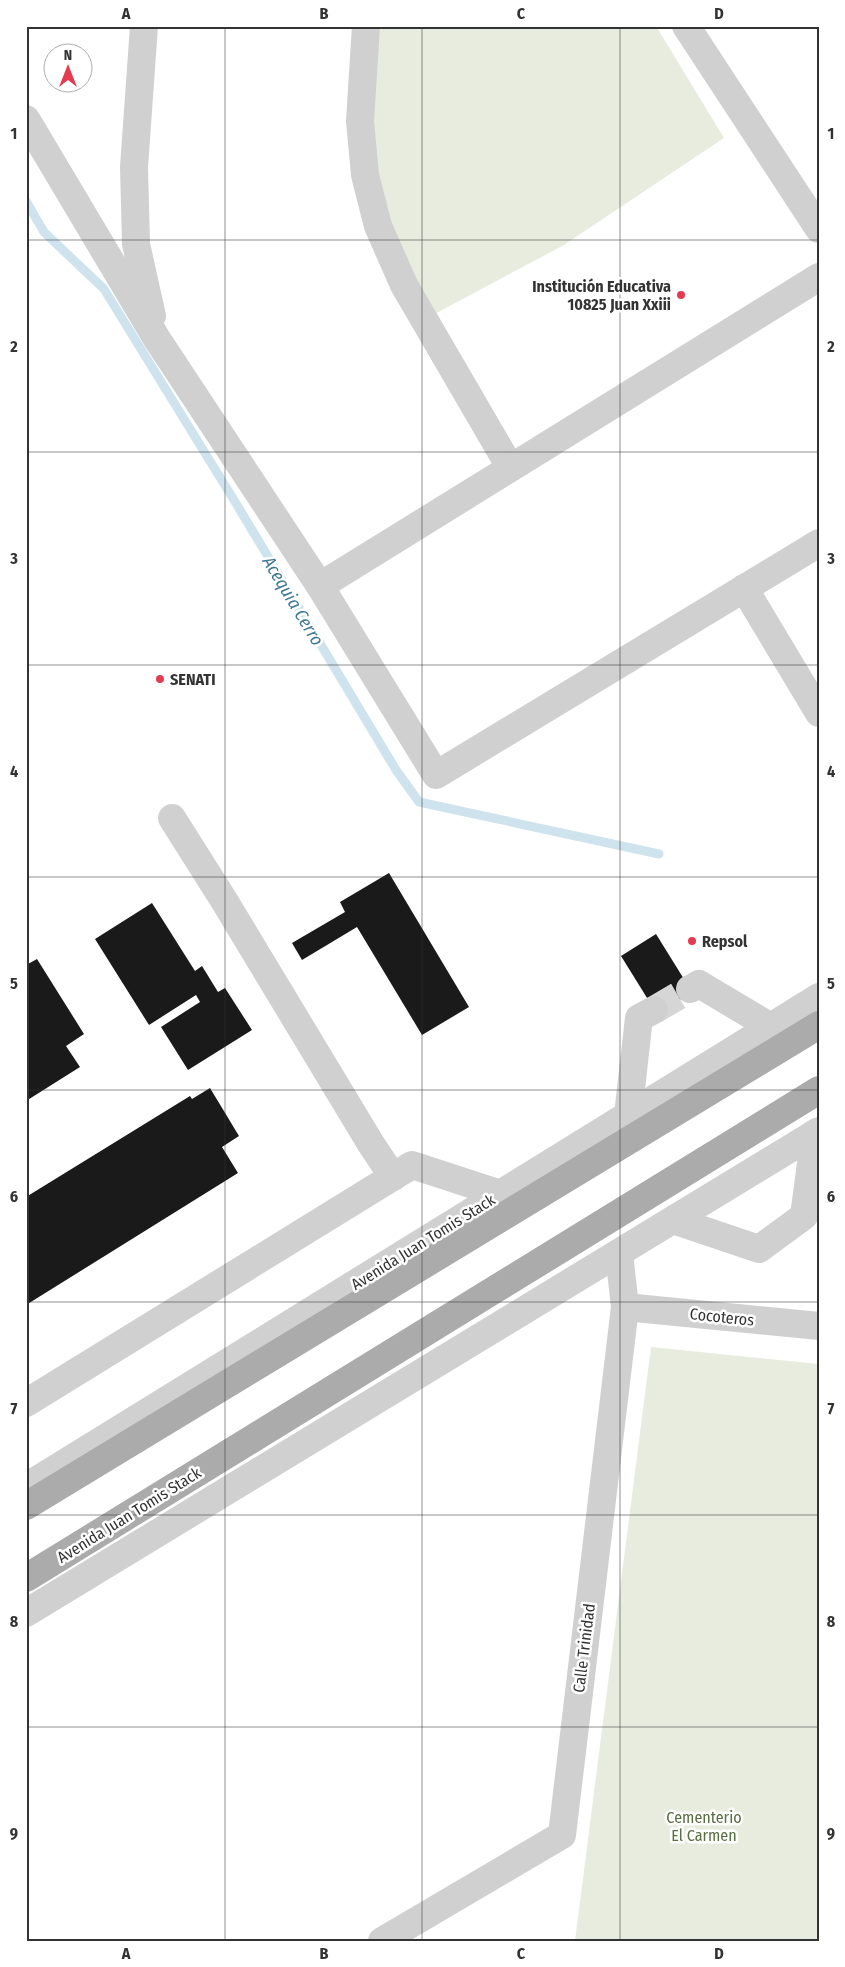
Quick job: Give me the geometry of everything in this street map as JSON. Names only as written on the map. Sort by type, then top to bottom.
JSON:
[{"type":"main road","name":"Avenida Juan Tomis Stack","points":[[26,1506],[819,1024]]},
{"type":"main road","name":"Avenida Juan Tomis Stack","points":[[26,1578],[819,1090]]},
{"type":"street","points":[[144,26],[134,167],[136,244],[157,340]]},
{"type":"street","points":[[366,26],[360,121],[365,175],[378,226],[404,285],[510,467]]},
{"type":"street","points":[[686,26],[819,228]]},
{"type":"street","points":[[26,119],[157,340],[320,586],[436,775],[819,543]]},
{"type":"street","points":[[320,586],[819,277]]},
{"type":"street","points":[[744,588],[819,713]]},
{"type":"street","points":[[172,818],[371,1144],[393,1176]]},
{"type":"street","points":[[690,989],[699,984],[771,1027]]},
{"type":"street","name":"Avenida Juan Tomis Stack","points":[[26,1487],[819,998]]},
{"type":"street","points":[[628,1115],[638,1018],[654,1010]]},
{"type":"street","points":[[673,1220],[759,1250],[804,1216],[817,1132]]},
{"type":"street","name":"Avenida Juan Tomis Stack","points":[[26,1613],[817,1132]]},
{"type":"street","points":[[26,1403],[412,1165],[502,1194]]},
{"type":"street","name":"Calle Trinidad","points":[[382,1941],[562,1835],[625,1307],[619,1253]]},
{"type":"street","name":"Cocoteros","points":[[625,1307],[819,1326]]},
{"type":"green space","points":[[374,26],[656,26],[724,138],[564,245],[429,317],[412,285],[367,158]]},
{"type":"green space","name":"Cementerio El Carmen","points":[[651,1347],[819,1364],[819,1941],[575,1941]]},
{"type":"building","points":[[389,873],[469,1007],[422,1035],[357,927],[302,960],[292,943],[345,912],[340,902]]},
{"type":"building","points":[[152,903],[195,971],[202,966],[218,992],[225,988],[252,1030],[188,1070],[161,1027],[200,1002],[196,995],[149,1025],[95,939]]},
{"type":"building","points":[[656,934],[692,992],[657,1014],[621,956]]},
{"type":"building","points":[[37,959],[84,1034],[66,1046],[80,1067],[26,1101],[26,965]]},
{"type":"building","points":[[210,1088],[239,1136],[222,1147],[238,1173],[26,1305],[26,1197],[190,1096],[192,1099]]},
{"type":"waterway","name":"Acequia Cerro","points":[[26,201],[44,232],[104,289],[237,505],[396,770],[419,802],[659,854]]},
{"type":"tunnel","points":[[654,1010],[690,989]]},
{"type":"place","name":"Institución Educativa 10825 Juan Xxiii","points":[[681,295]]},
{"type":"place","name":"SENATI","points":[[160,679]]},
{"type":"place","name":"Repsol","points":[[692,941]]}]
